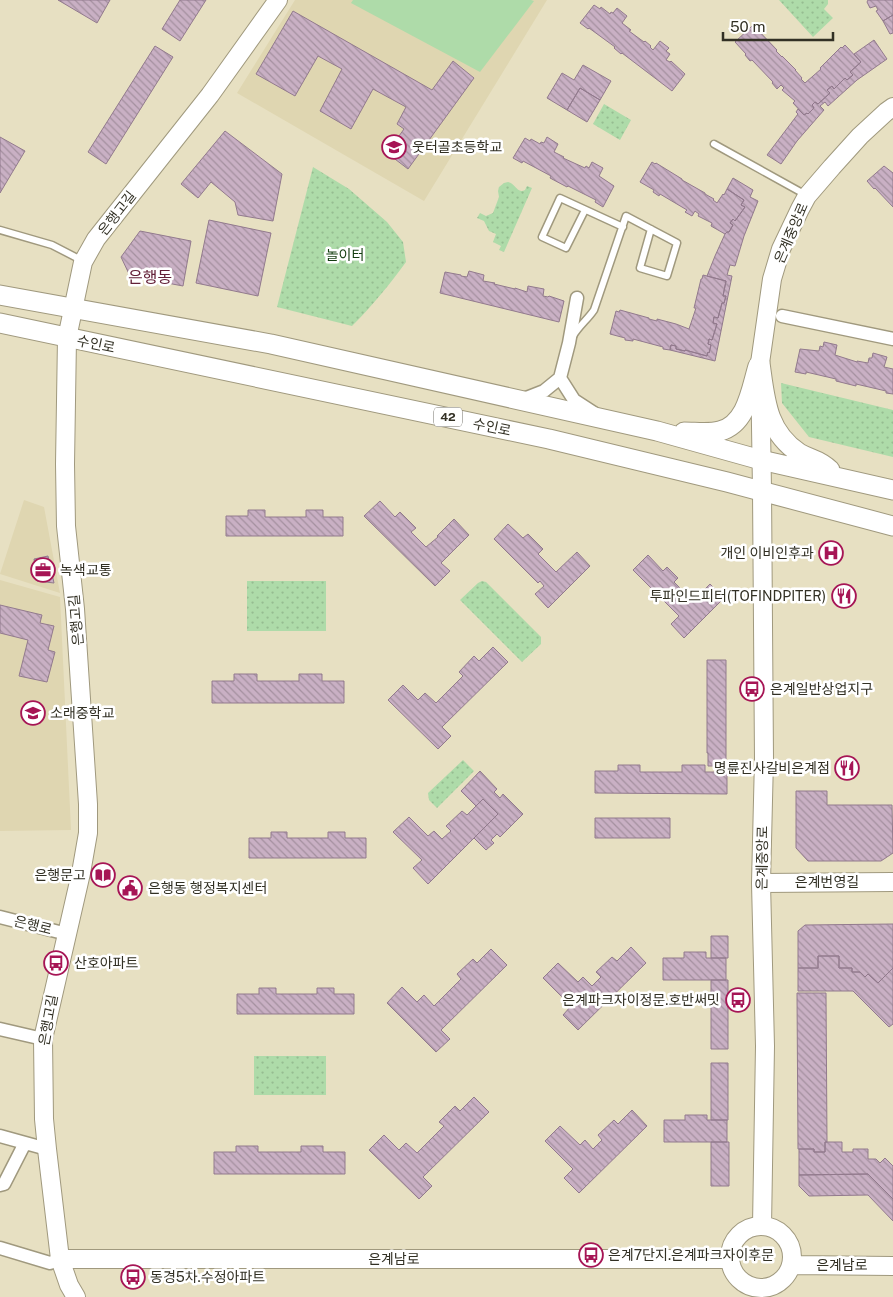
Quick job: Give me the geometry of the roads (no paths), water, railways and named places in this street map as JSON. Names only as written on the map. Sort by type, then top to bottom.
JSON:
[{"type":"main road","name":"42","points":[[0,295],[271,344],[657,431],[761,460],[893,490]]},
{"type":"main road","name":"수인로","points":[[1,323],[549,439],[762,490],[893,526]]},
{"type":"main road","points":[[657,431],[713,432],[727,429],[744,411],[760,363]]},
{"type":"main road","points":[[760,363],[766,403],[774,426],[793,448],[822,463],[838,477]]},
{"type":"street","name":"은행고길","points":[[76,1297],[69,1285],[60,1259],[46,1149],[43,1039],[81,873],[88,833],[88,804],[75,609],[66,526],[67,338],[83,262],[96,239],[210,95],[278,0]]},
{"type":"street","name":"은계중앙로","points":[[762,1226],[765,1046],[761,883],[764,759],[760,363],[772,279],[781,249],[807,196],[860,136],[893,107]]},
{"type":"street","points":[[522,400],[544,391],[560,378],[569,343],[577,298]]},
{"type":"street","points":[[782,316],[893,339]]},
{"type":"street","points":[[560,378],[574,400],[600,418]]},
{"type":"street","name":"은계번영길","points":[[761,883],[893,882]]},
{"type":"street","name":"은행로","points":[[0,917],[67,934]]},
{"type":"street","points":[[0,1029],[43,1039]]},
{"type":"street","points":[[0,1136],[46,1149]]},
{"type":"street","points":[[0,1185],[4,1184],[25,1143]]},
{"type":"street","points":[[762,1226],[779,1232],[786,1238],[792,1256],[787,1274],[781,1281],[763,1293],[744,1284],[736,1277],[731,1269],[729,1259],[730,1248],[742,1232],[752,1227],[762,1226]]},
{"type":"street","points":[[0,1248],[50,1263],[60,1259]]},
{"type":"street","name":"은계남로","points":[[60,1259],[729,1259]]},
{"type":"street","name":"은계남로","points":[[791,1265],[893,1266]]},
{"type":"lane","points":[[714,144],[807,196]]},
{"type":"lane","points":[[585,210],[566,248],[542,237],[560,198],[623,227]]},
{"type":"lane","points":[[569,343],[594,310],[626,216],[651,229],[677,243],[667,276],[640,268],[651,229]]},
{"type":"lane","points":[[0,230],[52,245],[83,262]]},
{"type":"place","name":"웃터골초등학교","points":[[394,147]]},
{"type":"place","name":"개인 이비인후과","points":[[831,553]]},
{"type":"place","name":"녹색교통","points":[[43,570]]},
{"type":"place","name":"투파인드피터(TOFINDPITER)","points":[[844,596]]},
{"type":"place","name":"은계일반상업지구","points":[[752,689]]},
{"type":"place","name":"소래중학교","points":[[33,713]]},
{"type":"place","name":"명륜진사갈비은계점","points":[[847,768]]},
{"type":"place","name":"은행문고","points":[[103,875]]},
{"type":"place","name":"은행동 행정복지센터","points":[[130,888]]},
{"type":"place","name":"산호아파트","points":[[56,963]]},
{"type":"place","name":"은계파크자이정문.호반써밋","points":[[738,1000]]},
{"type":"place","name":"은계7단지.은계파크자이후문","points":[[591,1255]]},
{"type":"place","name":"동경5차.수정아파트","points":[[133,1277]]},
{"type":"district","name":"은행동","points":[[150,277]]},
{"type":"park label","name":"놀이터","points":[[345,255]]}]
